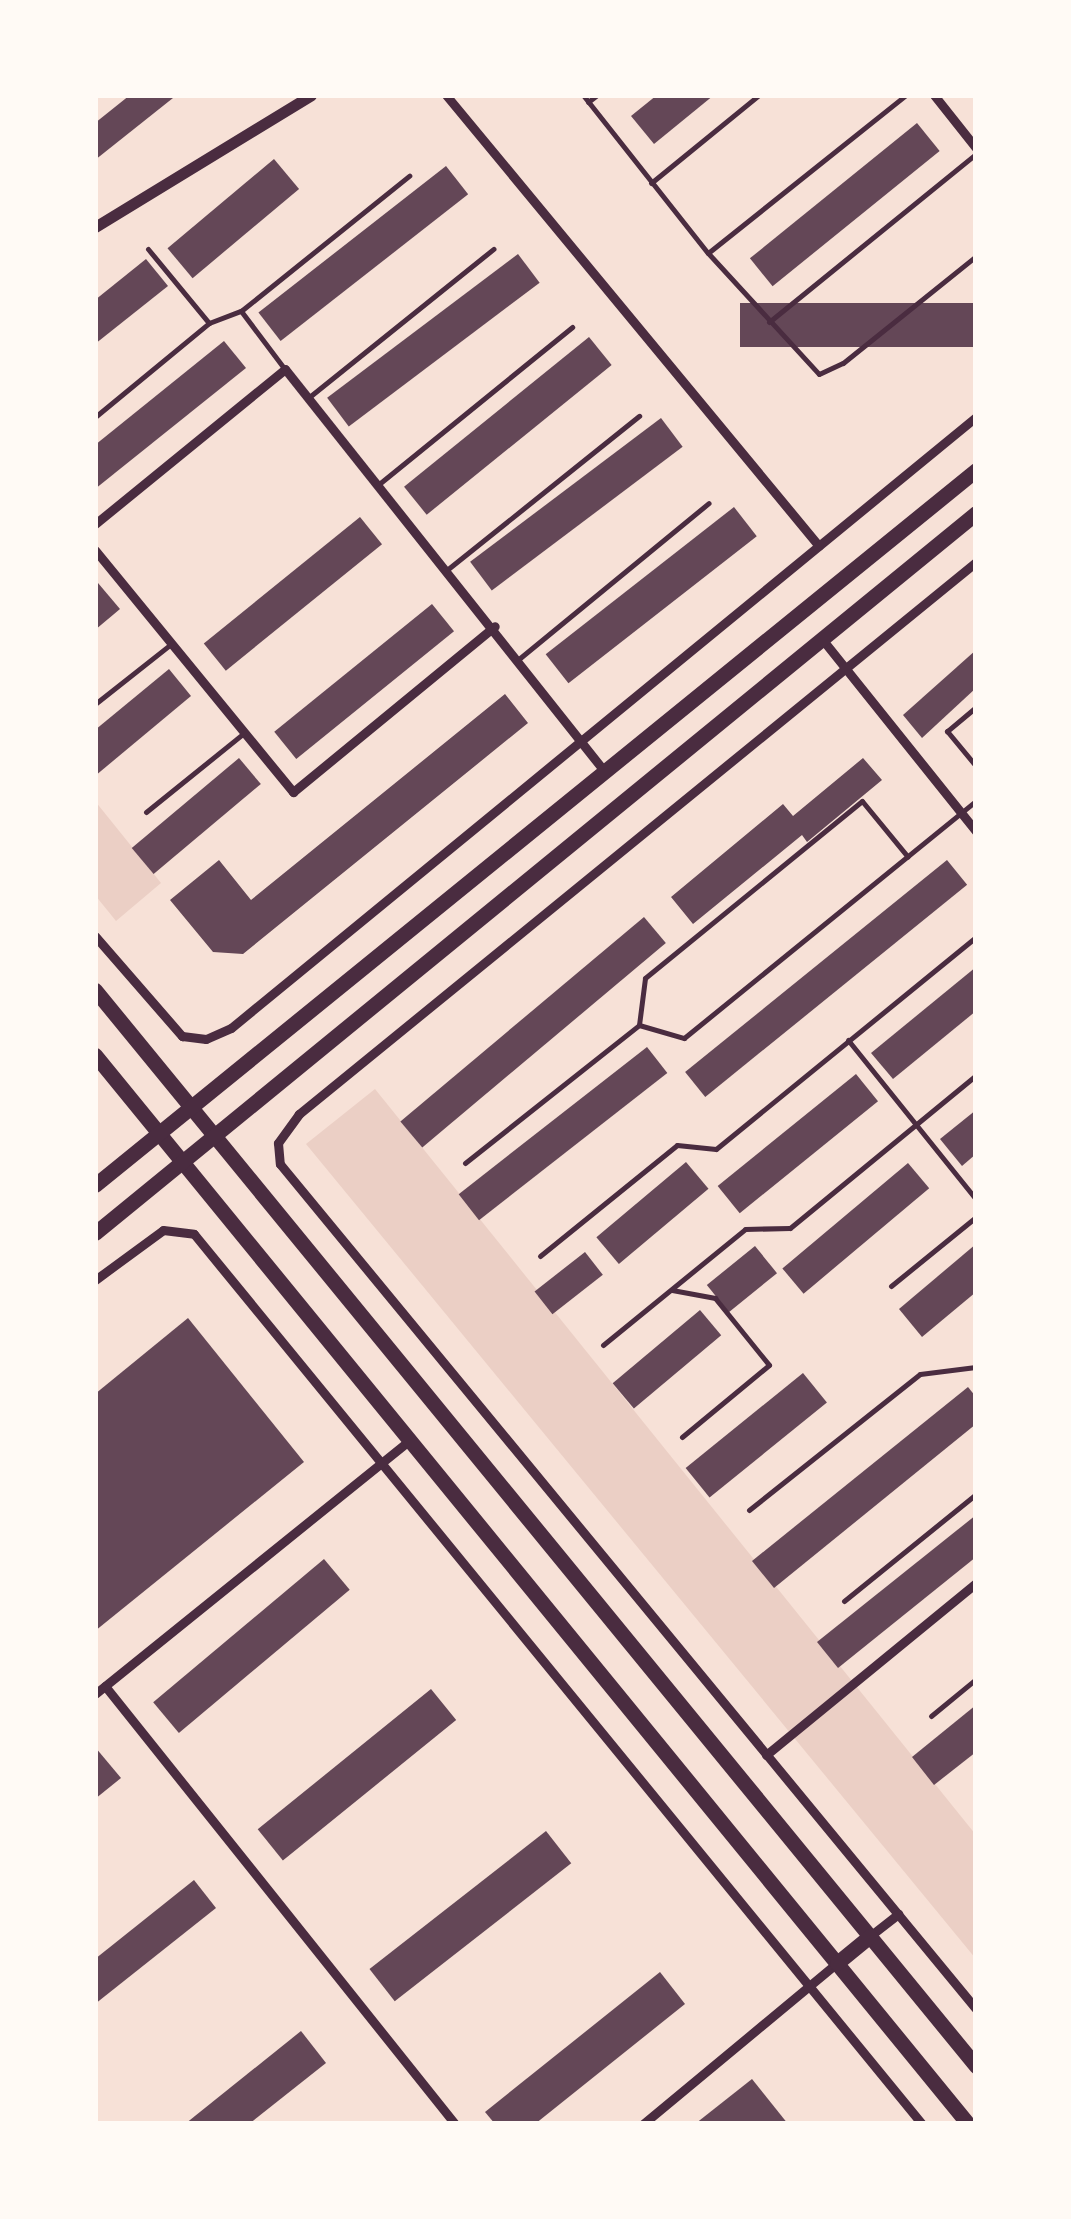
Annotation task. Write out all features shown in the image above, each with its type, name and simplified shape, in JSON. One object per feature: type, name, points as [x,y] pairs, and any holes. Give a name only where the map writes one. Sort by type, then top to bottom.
[{"type":"main road","points":[[95,1184],[976,470]]},
{"type":"main road","points":[[95,1233],[976,514]]},
{"type":"main road","points":[[95,990],[976,2066]]},
{"type":"main road","points":[[95,1055],[968,2124]]},
{"type":"main road","points":[[837,1963],[870,1936]]},
{"type":"street","points":[[95,227],[311,95]]},
{"type":"street","points":[[446,95],[818,546]]},
{"type":"street","points":[[934,95],[976,151]]},
{"type":"street","points":[[95,524],[285,369],[495,626],[605,772]]},
{"type":"street","points":[[95,936],[166,1024],[182,1036],[206,1039],[231,1028],[578,740],[976,418]]},
{"type":"street","points":[[95,550],[293,792],[495,626]]},
{"type":"street","points":[[976,562],[283,1130],[280,1164],[976,2009]]},
{"type":"street","points":[[822,639],[976,831]]},
{"type":"street","points":[[95,1280],[163,1230],[194,1234],[922,2124]]},
{"type":"street","points":[[95,1694],[410,1440]]},
{"type":"street","points":[[766,1754],[976,1584]]},
{"type":"street","points":[[105,1686],[455,2124]]},
{"type":"street","points":[[870,1936],[898,1914]]},
{"type":"street","points":[[643,2124],[837,1963]]},
{"type":"lane","points":[[583,95],[708,253],[819,374],[843,363],[976,256]]},
{"type":"lane","points":[[588,102],[597,95]]},
{"type":"lane","points":[[651,182],[759,95]]},
{"type":"lane","points":[[708,253],[906,95]]},
{"type":"lane","points":[[769,322],[976,151]]},
{"type":"lane","points":[[95,416],[209,323],[241,311],[408,176]]},
{"type":"lane","points":[[148,249],[209,323]]},
{"type":"lane","points":[[308,398],[493,249]]},
{"type":"lane","points":[[241,311],[285,369]]},
{"type":"lane","points":[[379,484],[572,327]]},
{"type":"lane","points":[[448,569],[639,416]]},
{"type":"lane","points":[[520,658],[709,503]]},
{"type":"lane","points":[[95,704],[171,644]]},
{"type":"lane","points":[[976,708],[947,730],[976,766]]},
{"type":"lane","points":[[146,812],[244,732]]},
{"type":"lane","points":[[465,1163],[639,1025],[646,978],[862,801],[908,857]]},
{"type":"lane","points":[[639,1025],[684,1038],[976,801]]},
{"type":"lane","points":[[540,1256],[677,1145],[716,1149],[976,937]]},
{"type":"lane","points":[[848,1040],[976,1199]]},
{"type":"lane","points":[[603,1345],[745,1229],[790,1228],[976,1075]]},
{"type":"lane","points":[[891,1286],[976,1217]]},
{"type":"lane","points":[[672,1290],[714,1298],[769,1365],[682,1437]]},
{"type":"lane","points":[[748,1510],[920,1374],[976,1367]]},
{"type":"lane","points":[[844,1601],[976,1494]]},
{"type":"lane","points":[[931,1716],[976,1680]]},
{"type":"shaded area","points":[[95,801],[161,883],[116,921],[95,895]]},
{"type":"shaded area","points":[[375,1089],[976,1835],[976,1959],[306,1144]]},
{"type":"building","points":[[130,95],[173,98],[95,160],[95,123]]},
{"type":"building","points":[[657,95],[714,95],[654,144],[631,116]]},
{"type":"building","points":[[917,123],[940,151],[773,286],[750,258]]},
{"type":"building","points":[[274,159],[299,189],[193,278],[168,248]]},
{"type":"building","points":[[446,166],[468,194],[281,341],[258,313]]},
{"type":"building","points":[[518,254],[540,283],[349,427],[327,398]]},
{"type":"building","points":[[146,259],[168,286],[95,344],[95,300]]},
{"type":"building","points":[[740,303],[976,303],[976,347],[740,347]]},
{"type":"building","points":[[589,337],[612,365],[427,515],[404,487]]},
{"type":"building","points":[[224,341],[246,368],[95,489],[95,445]]},
{"type":"building","points":[[661,418],[683,447],[492,591],[470,562]]},
{"type":"building","points":[[734,507],[757,536],[568,683],[546,654]]},
{"type":"building","points":[[360,517],[382,544],[226,671],[204,643]]},
{"type":"building","points":[[98,583],[120,609],[95,630],[95,585]]},
{"type":"building","points":[[432,604],[454,631],[296,759],[274,732]]},
{"type":"building","points":[[976,650],[976,688],[922,738],[903,715]]},
{"type":"building","points":[[169,669],[191,696],[95,776],[95,730]]},
{"type":"building","points":[[505,694],[528,723],[243,954],[213,952],[170,900],[219,860],[251,900]]},
{"type":"building","points":[[239,758],[261,784],[154,874],[132,848]]},
{"type":"building","points":[[863,758],[882,780],[807,842],[802,835],[693,924],[671,897],[783,804],[793,816]]},
{"type":"building","points":[[947,860],[967,885],[705,1097],[685,1072]]},
{"type":"building","points":[[644,917],[666,943],[422,1147],[400,1121]]},
{"type":"building","points":[[976,967],[976,1011],[893,1079],[871,1053]]},
{"type":"building","points":[[647,1047],[667,1073],[479,1220],[459,1194]]},
{"type":"building","points":[[856,1074],[878,1101],[740,1213],[718,1186]]},
{"type":"building","points":[[976,1110],[976,1154],[962,1166],[940,1139]]},
{"type":"building","points":[[686,1162],[708,1189],[619,1264],[596,1237]]},
{"type":"building","points":[[908,1163],[929,1188],[804,1294],[782,1268]]},
{"type":"building","points":[[976,1244],[976,1292],[922,1337],[899,1309]]},
{"type":"building","points":[[755,1246],[777,1273],[729,1312],[707,1285]]},
{"type":"building","points":[[585,1252],[603,1275],[552,1314],[535,1291]]},
{"type":"building","points":[[700,1310],[721,1335],[634,1409],[613,1383]]},
{"type":"building","points":[[188,1318],[304,1462],[95,1631],[95,1394]]},
{"type":"building","points":[[803,1373],[827,1403],[710,1498],[686,1468]]},
{"type":"building","points":[[968,1387],[976,1397],[976,1424],[774,1588],[752,1561]]},
{"type":"building","points":[[976,1515],[976,1557],[838,1668],[817,1642]]},
{"type":"building","points":[[324,1559],[350,1590],[179,1733],[153,1702]]},
{"type":"building","points":[[431,1689],[456,1720],[283,1860],[258,1829]]},
{"type":"building","points":[[976,1705],[976,1752],[934,1785],[912,1757]]},
{"type":"building","points":[[95,1747],[121,1778],[95,1799]]},
{"type":"building","points":[[546,1831],[571,1863],[395,2001],[369,1969]]},
{"type":"building","points":[[194,1880],[216,1908],[95,2004],[95,1959]]},
{"type":"building","points":[[660,1972],[685,2004],[535,2124],[495,2124],[485,2112]]},
{"type":"building","points":[[301,2031],[326,2063],[249,2124],[185,2124]]},
{"type":"building","points":[[752,2079],[788,2124],[695,2124]]}]
